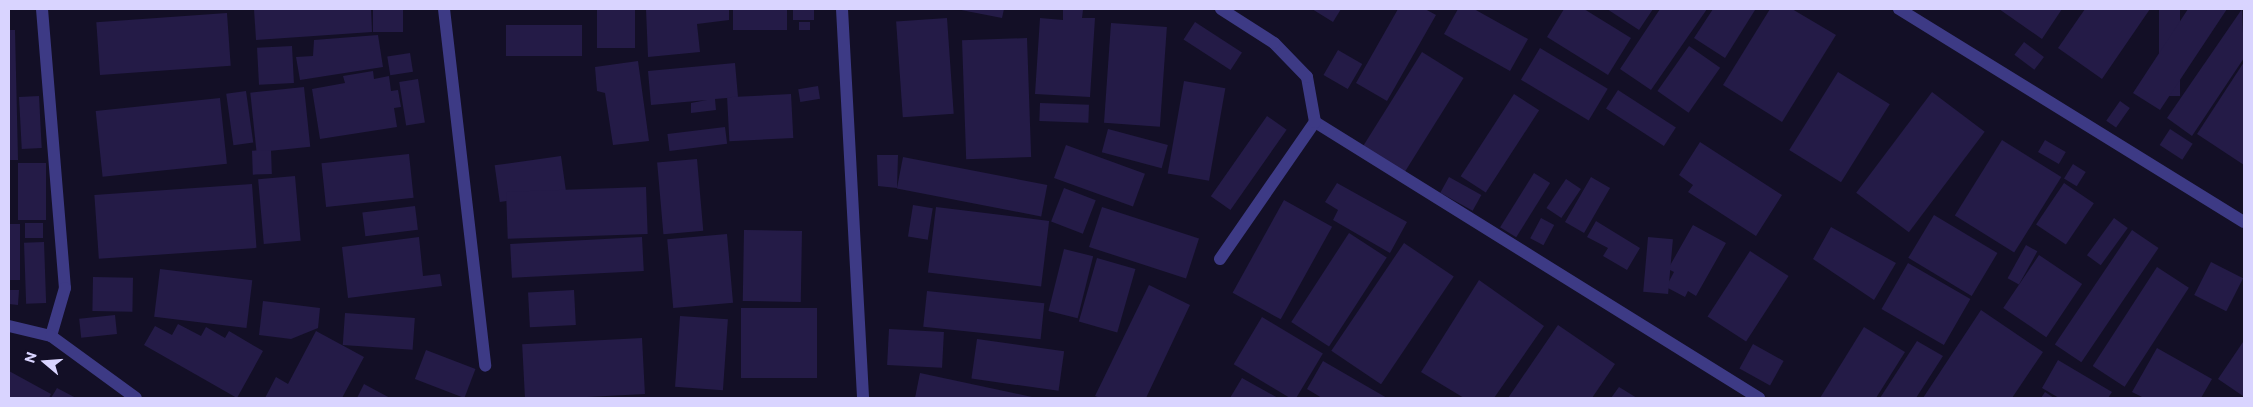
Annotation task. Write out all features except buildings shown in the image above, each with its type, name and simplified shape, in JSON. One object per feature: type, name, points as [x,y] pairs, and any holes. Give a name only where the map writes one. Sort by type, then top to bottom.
[{"type":"street","points":[[42,9],[65,288],[51,336]]},
{"type":"street","points":[[444,9],[485,366]]},
{"type":"street","points":[[842,9],[862,398]]},
{"type":"street","points":[[1220,259],[1315,122],[1307,78],[1274,43],[1221,9]]},
{"type":"street","points":[[1899,9],[2244,222]]},
{"type":"street","points":[[1315,122],[1760,398]]},
{"type":"street","points":[[9,326],[51,336],[136,398]]}]
